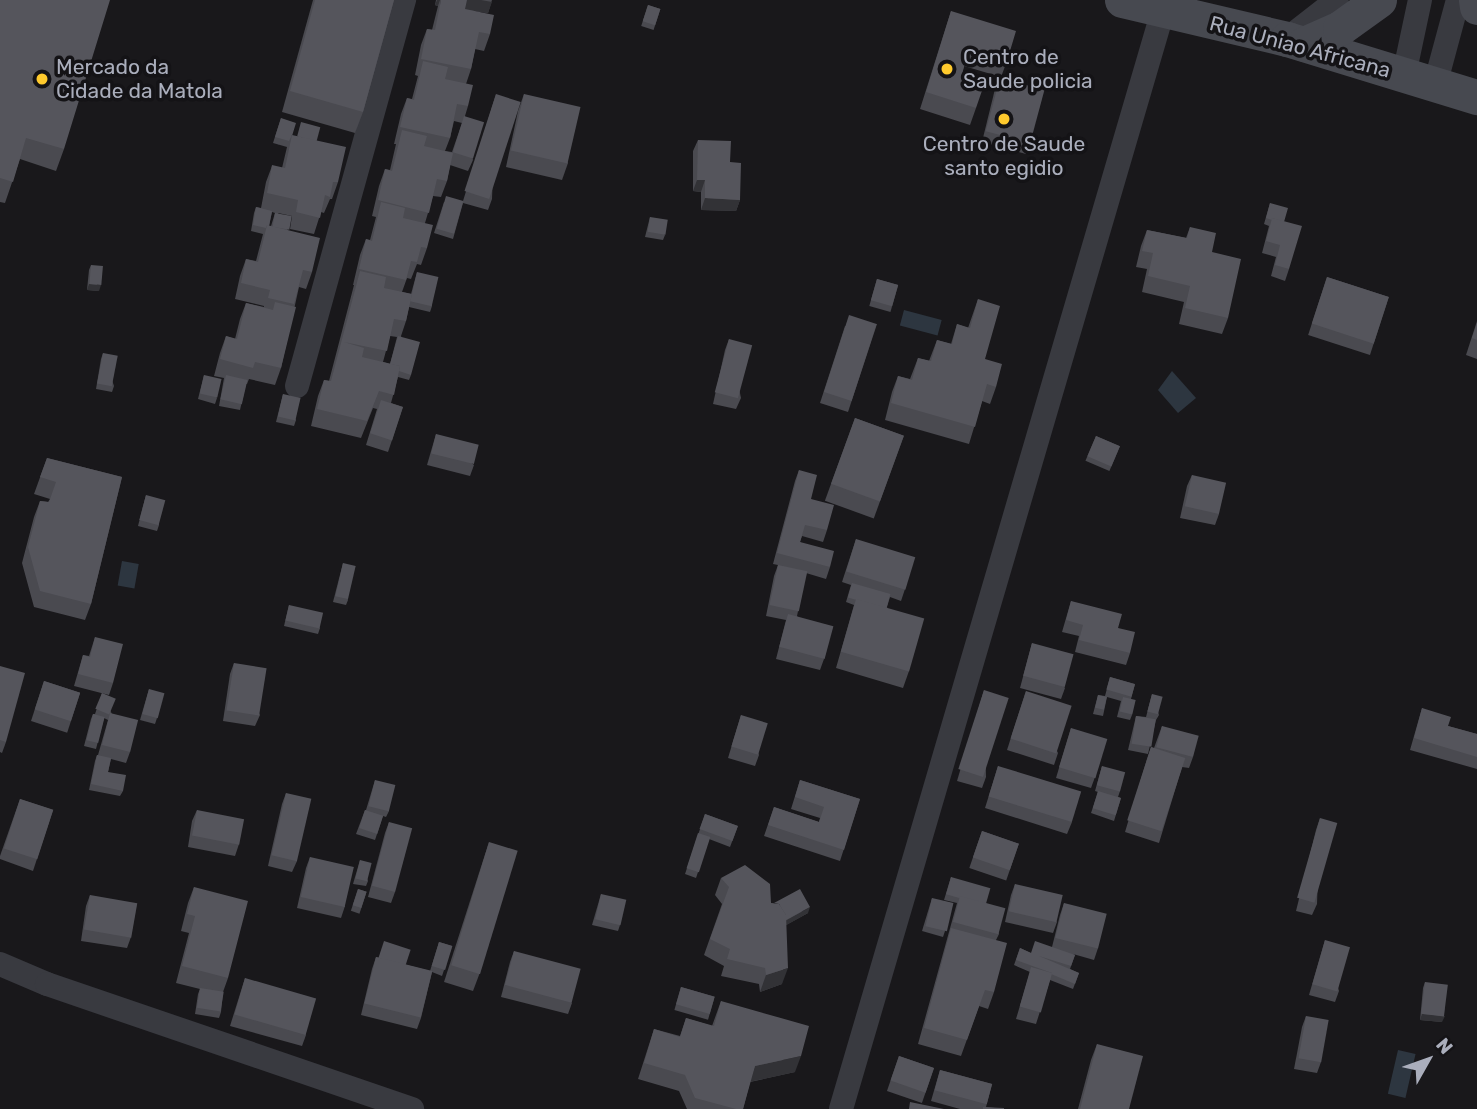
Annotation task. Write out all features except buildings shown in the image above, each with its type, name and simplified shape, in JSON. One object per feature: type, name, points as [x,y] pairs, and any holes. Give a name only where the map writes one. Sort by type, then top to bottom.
[{"type":"main road","name":"Rua Uniao Africana","points":[[1122,0],[1295,41],[1477,97]]},
{"type":"main road","points":[[1295,41],[1340,28],[1379,0]]},
{"type":"main road","points":[[1476,0],[1477,7]]},
{"type":"street","points":[[297,386],[404,0]]},
{"type":"street","points":[[1295,41],[1337,0]]},
{"type":"street","points":[[1419,80],[1420,0]]},
{"type":"street","points":[[1419,80],[1458,0]]},
{"type":"street","points":[[841,1109],[1163,11]]},
{"type":"street","points":[[0,964],[149,1020],[412,1109]]},
{"type":"shaded area","points":[[904,310],[942,320],[938,336],[900,325]]},
{"type":"shaded area","points":[[1172,371],[1196,398],[1178,413],[1158,390]]},
{"type":"shaded area","points":[[122,561],[139,564],[134,589],[118,586]]},
{"type":"shaded area","points":[[1398,1050],[1416,1054],[1405,1098],[1388,1094]]},
{"type":"place","name":"Centro de Saude policia","points":[[947,69]]},
{"type":"place","name":"Mercado da Cidade da Matola","points":[[42,79]]},
{"type":"place","name":"Centro de Saude santo egidio","points":[[1004,119]]}]
